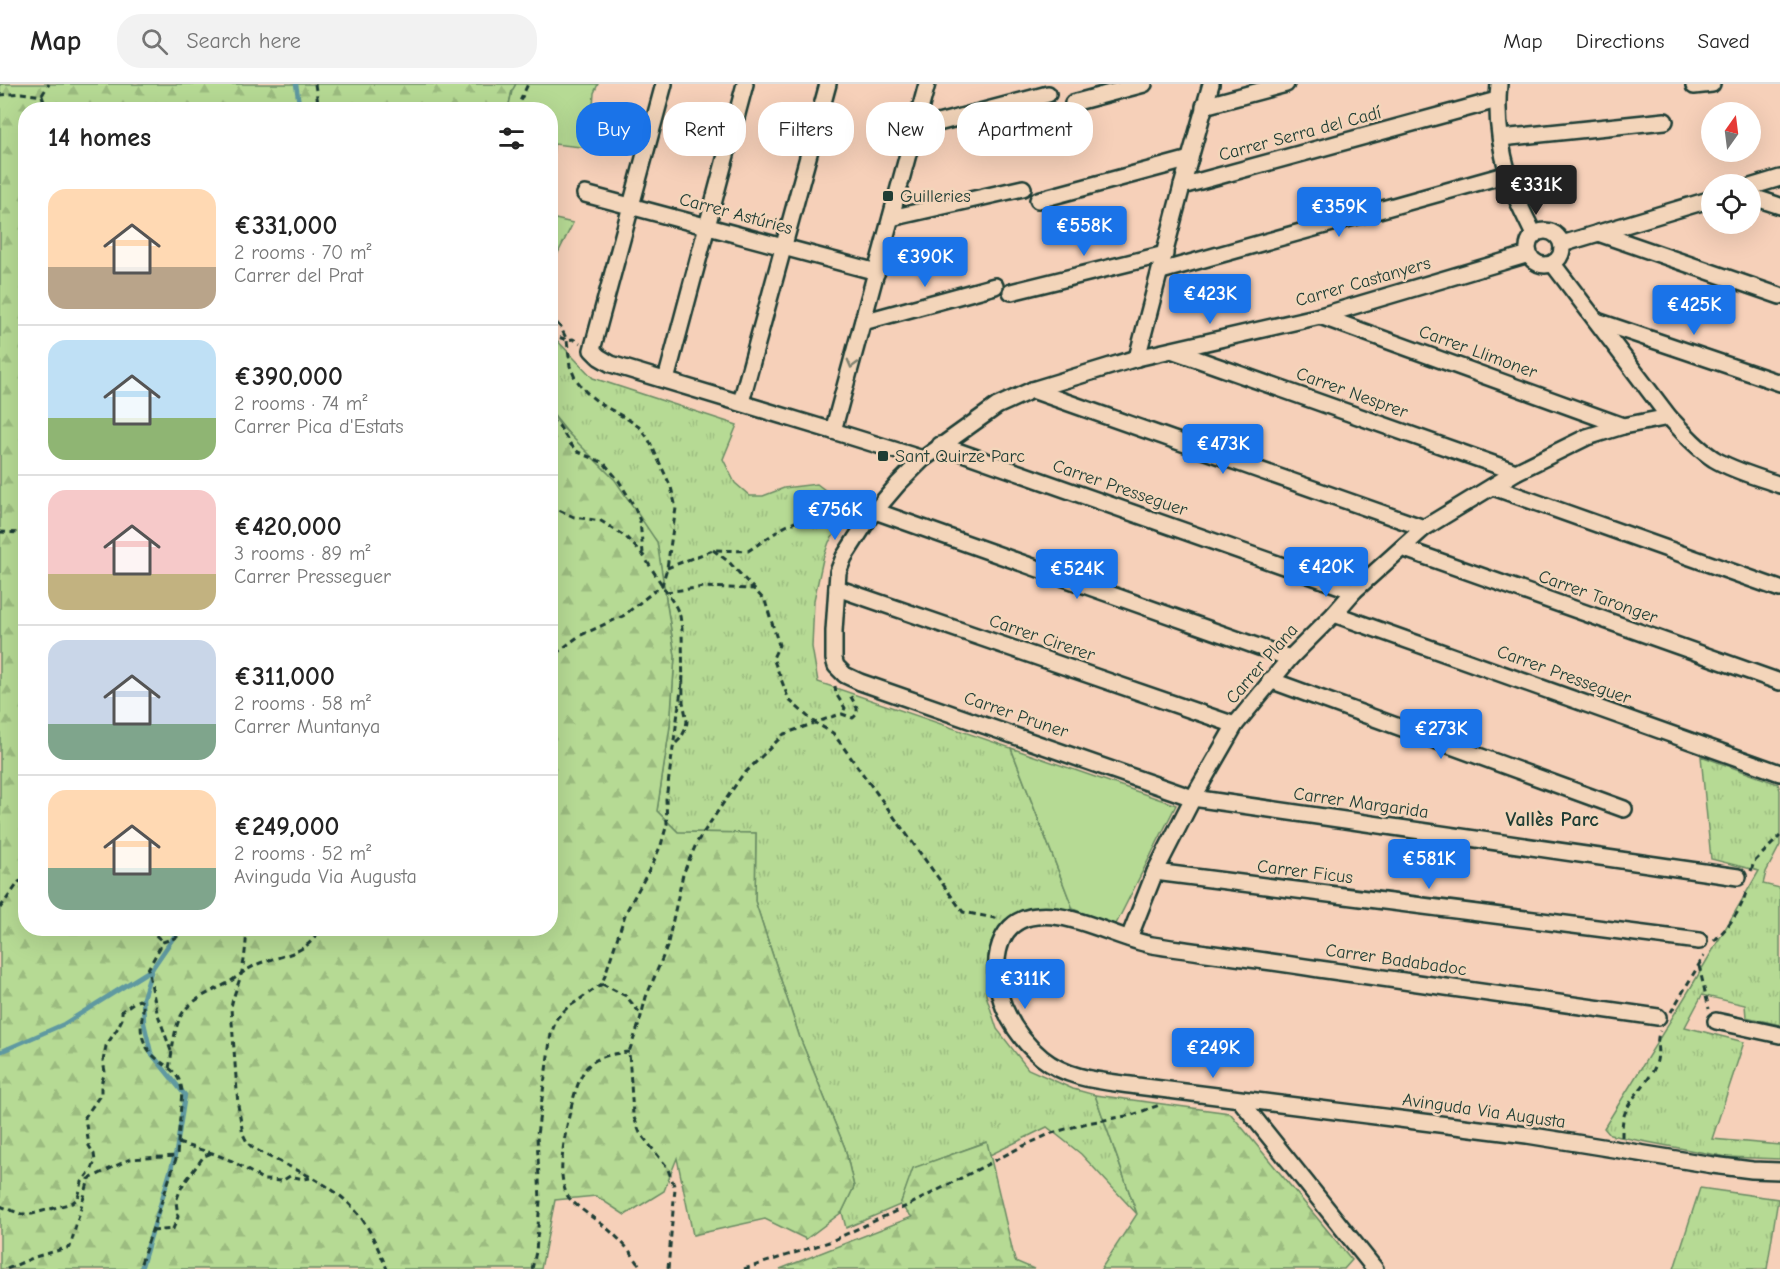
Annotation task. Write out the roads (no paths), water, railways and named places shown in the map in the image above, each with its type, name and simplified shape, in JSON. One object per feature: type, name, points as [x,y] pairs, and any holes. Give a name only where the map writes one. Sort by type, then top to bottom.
[{"type":"street","points":[[664,84],[592,350],[611,364],[923,459]]},
{"type":"street","points":[[666,380],[745,84]]},
{"type":"street","points":[[741,402],[828,84]]},
{"type":"street","points":[[922,102],[927,84]]},
{"type":"street","points":[[1077,102],[1144,84]]},
{"type":"street","points":[[1137,358],[1211,84]]},
{"type":"street","points":[[1204,106],[1286,84]]},
{"type":"street","points":[[1694,86],[1712,84]]},
{"type":"street","points":[[1498,92],[1501,138],[1508,174],[1534,235]]},
{"type":"street","name":"Carrer Serra del Cadí","points":[[1182,186],[1498,92]]},
{"type":"street","points":[[945,121],[1048,94]]},
{"type":"street","points":[[1501,138],[1665,121]]},
{"type":"street","points":[[833,431],[908,156]]},
{"type":"street","points":[[1038,200],[1190,159]]},
{"type":"street","points":[[1161,271],[1508,174]]},
{"type":"street","points":[[1761,184],[1780,178]]},
{"type":"street","points":[[891,218],[1023,188]]},
{"type":"street","name":"Carrer Astúries","points":[[585,194],[877,272]]},
{"type":"street","points":[[1761,199],[1780,206]]},
{"type":"street","points":[[1562,244],[1701,202]]},
{"type":"street","points":[[1544,231],[1556,234],[1562,244],[1561,255],[1553,264],[1541,265],[1529,254],[1528,243],[1534,235],[1544,231]]},
{"type":"street","points":[[1598,233],[1780,296]]},
{"type":"street","points":[[1011,292],[1165,254]]},
{"type":"street","name":"Carrer Castanyers","points":[[835,663],[834,631],[838,572],[844,557],[872,514],[923,459],[997,406],[1032,390],[1137,358],[1320,316],[1529,254]]},
{"type":"street","points":[[1553,264],[1669,417],[1688,438],[1715,460],[1780,485]]},
{"type":"street","points":[[863,322],[995,286]]},
{"type":"street","name":"Carrer Llimoner","points":[[1320,316],[1623,426]]},
{"type":"street","points":[[1597,321],[1780,383]]},
{"type":"street","name":"Carrer Nesprer","points":[[1174,351],[1516,472]]},
{"type":"street","points":[[1032,390],[1424,528]]},
{"type":"street","name":"Carrer Plana","points":[[1129,938],[1155,872],[1193,798],[1235,725],[1270,680],[1354,591],[1424,528],[1516,472],[1587,437],[1623,426],[1669,417]]},
{"type":"street","name":"Carrer Presseguer","points":[[940,445],[1354,591]]},
{"type":"street","points":[[1493,487],[1780,589]]},
{"type":"street","points":[[872,514],[1290,658]]},
{"type":"street","name":"Carrer Taronger","points":[[1402,548],[1780,682]]},
{"type":"street","name":"Carrer Cirerer","points":[[837,588],[1235,725]]},
{"type":"street","name":"Carrer Presseguer","points":[[1334,614],[1780,773]]},
{"type":"street","name":"Carrer Pruner","points":[[835,663],[845,675],[860,682],[1193,798]]},
{"type":"street","points":[[1270,680],[1624,808]]},
{"type":"street","name":"Carrer Margarida","points":[[1193,798],[1738,877]]},
{"type":"street","name":"Carrer Ficus","points":[[1155,872],[1705,947]]},
{"type":"street","name":"Carrer Badabadoc","points":[[1017,922],[1036,915],[1057,916],[1151,945],[1662,1022]]},
{"type":"street","name":"Avinguda Via Augusta","points":[[1017,922],[1006,932],[998,946],[996,966],[998,987],[1004,1008],[1029,1047],[1043,1059],[1073,1075],[1240,1100],[1527,1135],[1713,1166],[1780,1171]]},
{"type":"street","points":[[1716,1021],[1780,1035]]},
{"type":"street","points":[[1240,1100],[1375,1269]]},
{"type":"waterway","points":[[296,84],[299,102]]},
{"type":"waterway","points":[[141,1269],[176,1152],[185,1095],[151,1053],[144,1023],[143,998],[152,969],[175,936]]},
{"type":"waterway","points":[[0,1052],[64,1024],[152,969]]},
{"type":"place","name":"Guilleries","points":[[888,196]]},
{"type":"place","name":"Sant Quirze Parc","points":[[883,456]]},
{"type":"district","name":"Vallès Parc","points":[[1552,819]]}]
